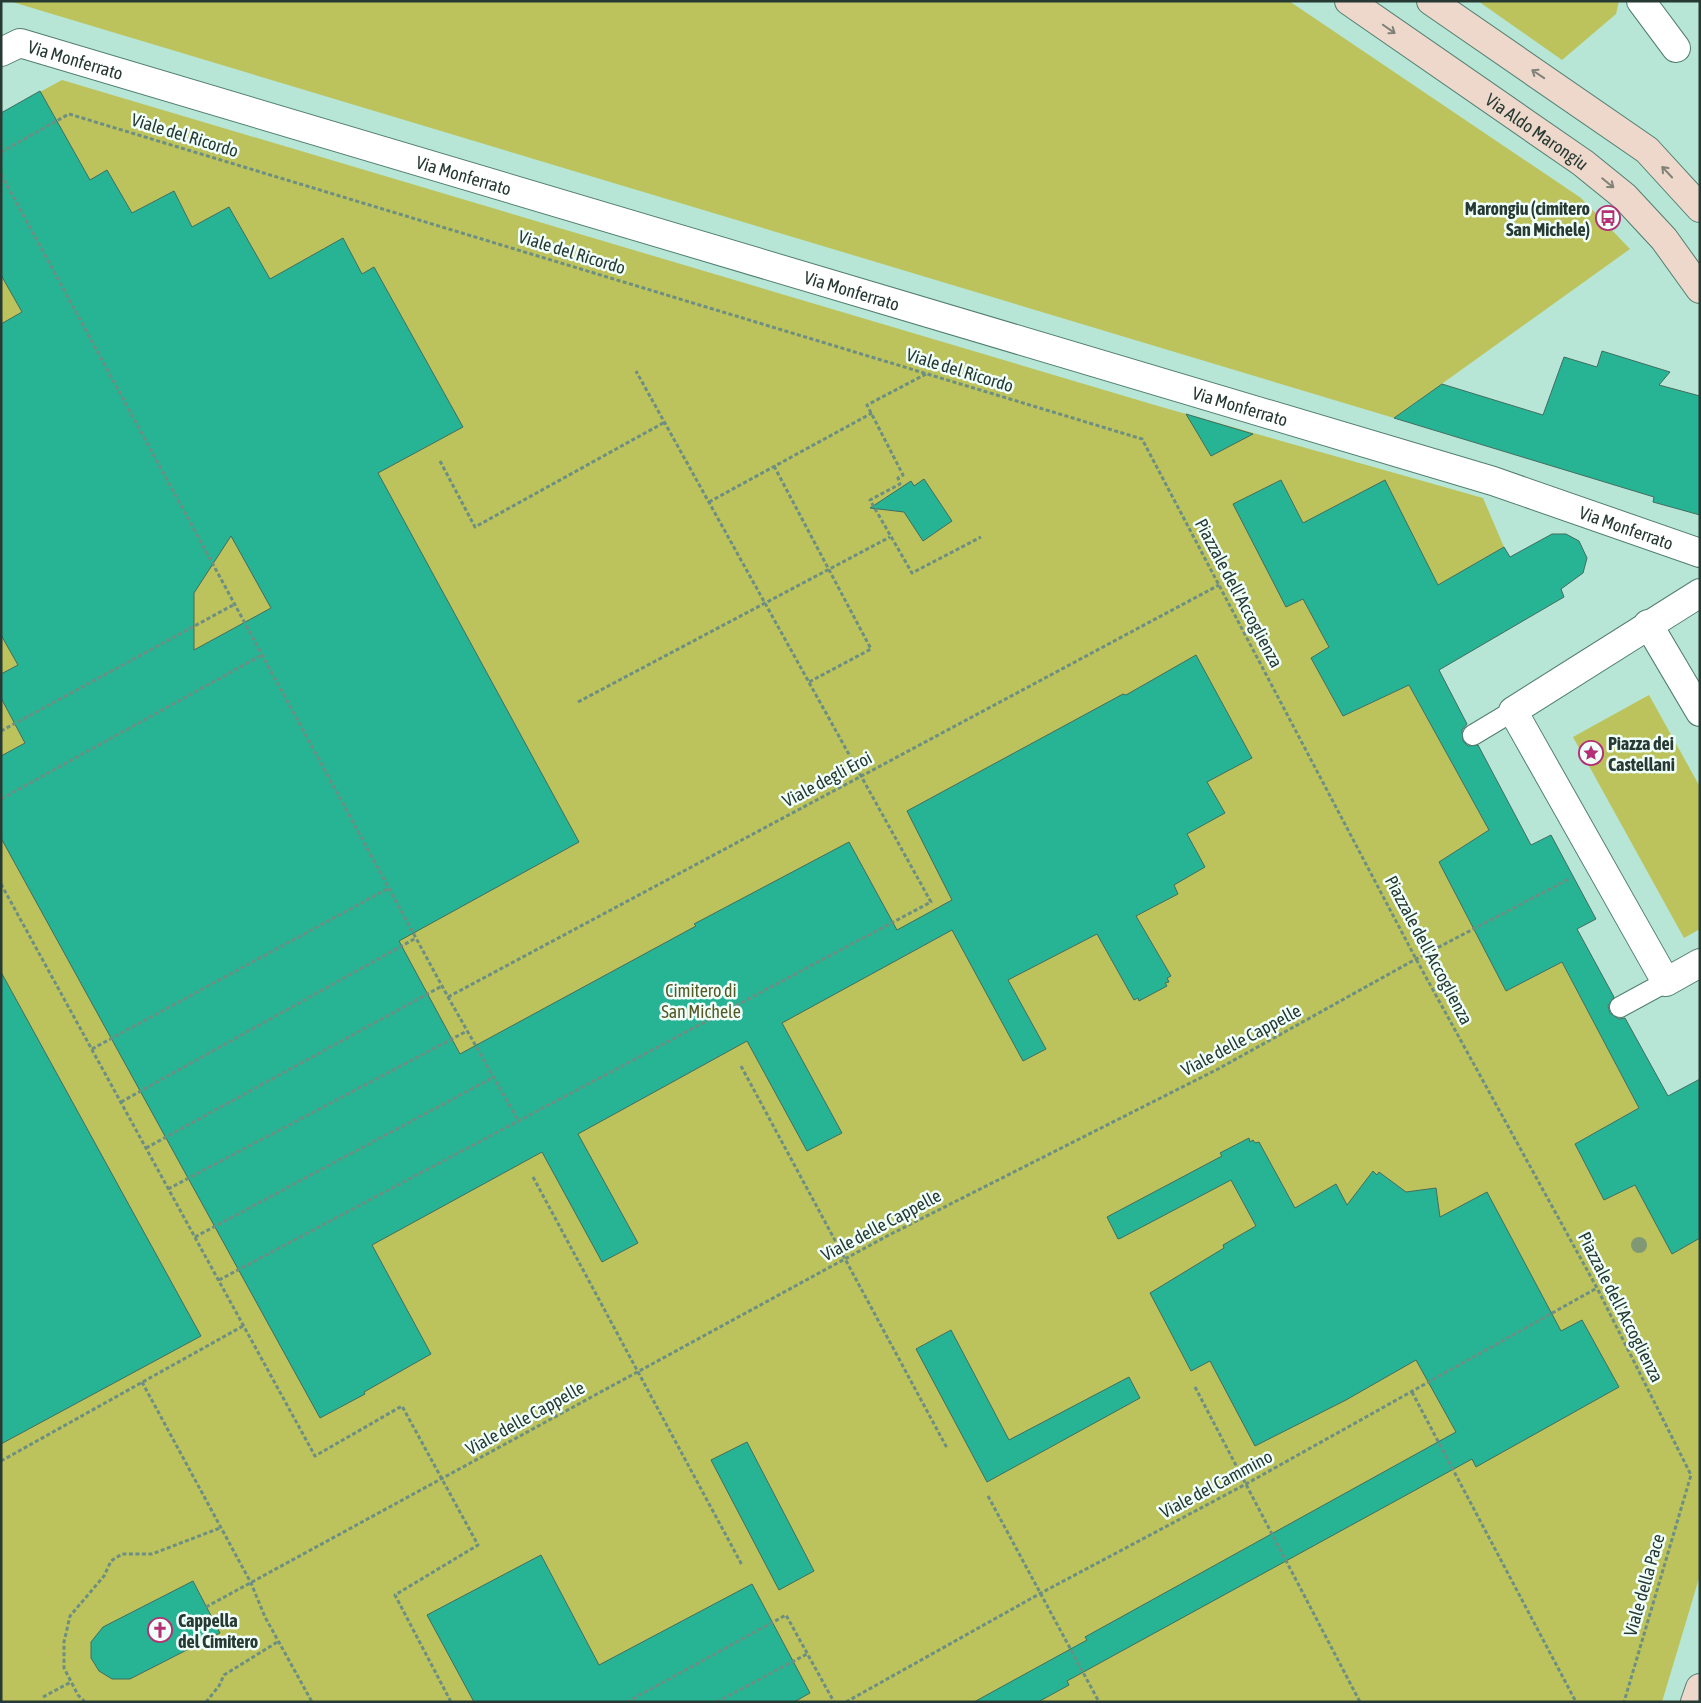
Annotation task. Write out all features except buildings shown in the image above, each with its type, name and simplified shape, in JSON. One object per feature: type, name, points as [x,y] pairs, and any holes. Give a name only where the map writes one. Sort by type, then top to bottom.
[{"type":"street","name":"Via Aldo Marongiu","points":[[1349,1],[1583,163],[1625,197],[1664,239],[1700,290]]},
{"type":"street","points":[[1431,1],[1647,150],[1700,208]]},
{"type":"street","points":[[1641,1],[1676,48]]},
{"type":"street","name":"Via Monferrato","points":[[1,52],[20,43],[1493,481],[1700,553]]},
{"type":"street","points":[[1700,593],[1648,624],[1513,711],[1666,982],[1700,963]]},
{"type":"street","points":[[1648,624],[1700,712]]},
{"type":"street","points":[[1695,1702],[1700,1688]]},
{"type":"lane","points":[[1473,735],[1513,711]]},
{"type":"lane","points":[[1620,1007],[1666,982]]},
{"type":"path","name":"Viale del Ricordo","points":[[1,152],[70,114],[1142,439]]},
{"type":"path","points":[[1,174],[448,997],[518,1120]]},
{"type":"path","points":[[219,1280],[930,902],[862,776],[636,371]]},
{"type":"path","points":[[927,374],[867,405],[903,475],[898,478],[900,484],[870,500],[912,573],[981,537]]},
{"type":"path","points":[[709,502],[872,413]]},
{"type":"path","points":[[440,461],[475,527],[665,422]]},
{"type":"path","name":"Piazzale dell'Accoglienza","points":[[1142,439],[1416,959],[1597,1288],[1691,1475]]},
{"type":"path","points":[[774,466],[871,649],[809,682]]},
{"type":"path","points":[[578,702],[890,537]]},
{"type":"path","name":"Viale degli Eroi","points":[[448,997],[1218,585]]},
{"type":"path","points":[[1,731],[235,604]]},
{"type":"path","points":[[1,799],[262,655]]},
{"type":"path","name":"Viale delle Cappelle","points":[[206,1607],[845,1259],[1218,1069],[1416,959],[1573,877]]},
{"type":"path","points":[[1,884],[315,1456],[402,1406],[443,1479],[478,1545],[395,1595],[451,1702]]},
{"type":"path","points":[[92,1050],[389,888]]},
{"type":"path","points":[[121,1102],[416,938]]},
{"type":"path","points":[[146,1148],[442,986]]},
{"type":"path","points":[[168,1189],[467,1031]]},
{"type":"path","points":[[741,1066],[947,1448]]},
{"type":"path","points":[[195,1237],[494,1077]]},
{"type":"path","points":[[533,1177],[742,1565]]},
{"type":"path","name":"Viale del Cammino","points":[[846,1702],[1042,1593],[1246,1484],[1597,1288]]},
{"type":"path","points":[[1,1461],[243,1326]]},
{"type":"path","points":[[142,1382],[251,1584],[265,1617],[312,1702]]},
{"type":"path","points":[[1195,1387],[1360,1702]]},
{"type":"path","points":[[1412,1392],[1576,1702]]},
{"type":"path","name":"Viale della Pace","points":[[1624,1702],[1691,1475]]},
{"type":"path","points":[[988,1496],[1042,1593],[1099,1702]]},
{"type":"path","points":[[85,1702],[78,1694],[64,1668],[64,1642],[70,1616],[104,1576],[111,1561],[122,1554],[152,1554],[220,1528]]},
{"type":"path","points":[[626,1702],[786,1615],[832,1701]]},
{"type":"path","points":[[206,1702],[219,1686],[224,1675],[279,1642]]},
{"type":"path","points":[[717,1702],[807,1654]]},
{"type":"path","points":[[43,1697],[71,1682]]},
{"type":"green space","points":[[9,1],[1289,1],[1581,198],[1630,249],[1394,418]]},
{"type":"green space","points":[[1478,1],[1619,1],[1616,14],[1562,60]]},
{"type":"green space","name":"Cimitero di San Michele","points":[[62,80],[1158,406],[1483,498],[1504,547],[1312,658],[1343,716],[1409,685],[1489,830],[1439,862],[1506,991],[1562,962],[1639,1108],[1575,1144],[1604,1200],[1700,1152],[1700,1575],[1662,1702],[1,1702],[1,113]]},
{"type":"green space","points":[[1649,695],[1700,787],[1700,929],[1684,938],[1573,737]]},
{"type":"place","name":"Marongiu (cimitero San Michele)","points":[[1608,218]]},
{"type":"place","name":"Piazza dei Castellani","points":[[1591,753]]},
{"type":"place","name":"Cappella del Cimitero","points":[[160,1630]]}]
